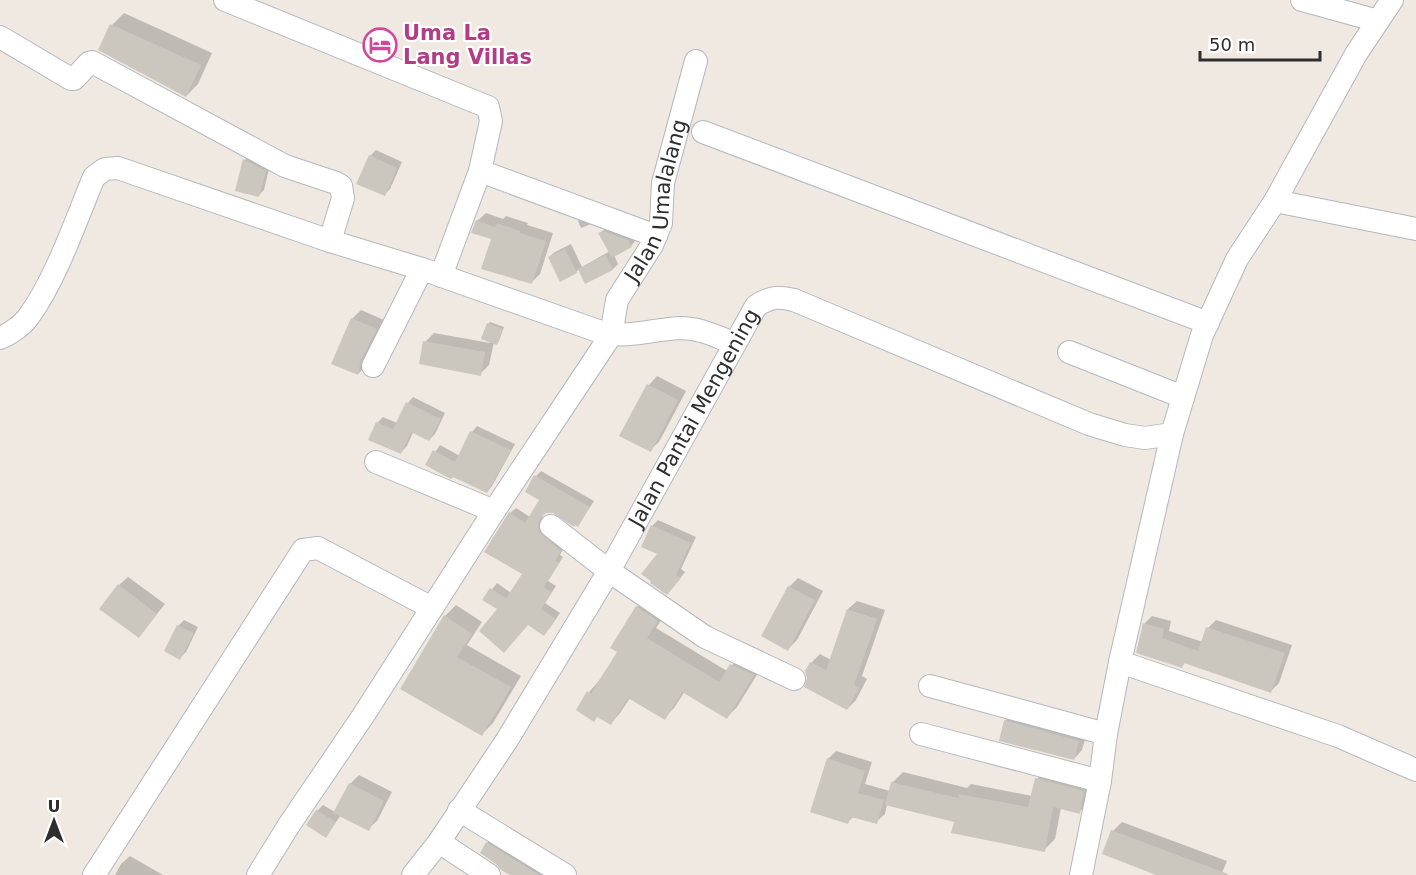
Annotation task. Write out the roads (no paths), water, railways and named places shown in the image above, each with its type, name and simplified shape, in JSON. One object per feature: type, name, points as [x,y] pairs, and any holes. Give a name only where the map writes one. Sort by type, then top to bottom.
[{"type":"street","points":[[225,0],[488,107],[492,120],[480,171],[431,273],[373,366]]},
{"type":"street","points":[[1081,875],[1100,782],[1106,734],[1120,662],[1172,434],[1208,323],[1237,259],[1275,201],[1356,54],[1387,6],[1302,0]]},
{"type":"street","points":[[0,37],[71,79],[74,79],[92,62],[285,166],[341,186],[343,198],[330,241]]},
{"type":"street","name":"Jalan Umalalang","points":[[597,331],[652,245],[661,223],[663,183],[696,61]]},
{"type":"street","points":[[703,132],[1208,323]]},
{"type":"street","points":[[0,338],[8,335],[28,318],[45,290],[94,177],[105,169],[118,168],[597,331],[683,328],[704,331],[735,343]]},
{"type":"street","points":[[480,171],[656,236]]},
{"type":"street","points":[[1275,201],[1416,229]]},
{"type":"street","name":"Jalan Pantai Mengening","points":[[413,875],[439,842],[507,740],[609,571],[756,306],[773,297],[794,300],[1089,424],[1125,435],[1145,438],[1172,434]]},
{"type":"street","points":[[258,875],[494,511],[597,331]]},
{"type":"street","points":[[1069,352],[1183,397]]},
{"type":"street","points":[[376,462],[494,511]]},
{"type":"street","points":[[551,526],[609,571],[705,637],[794,680]]},
{"type":"street","points":[[94,875],[303,550],[318,548],[432,608]]},
{"type":"street","points":[[1120,662],[1338,736],[1416,770]]},
{"type":"street","points":[[930,686],[1106,734]]},
{"type":"street","points":[[921,734],[1100,782]]},
{"type":"street","points":[[459,810],[565,875]]},
{"type":"street","points":[[439,842],[489,875]]},
{"type":"place","name":"Uma La Lang Villas","points":[[380,45]]}]
